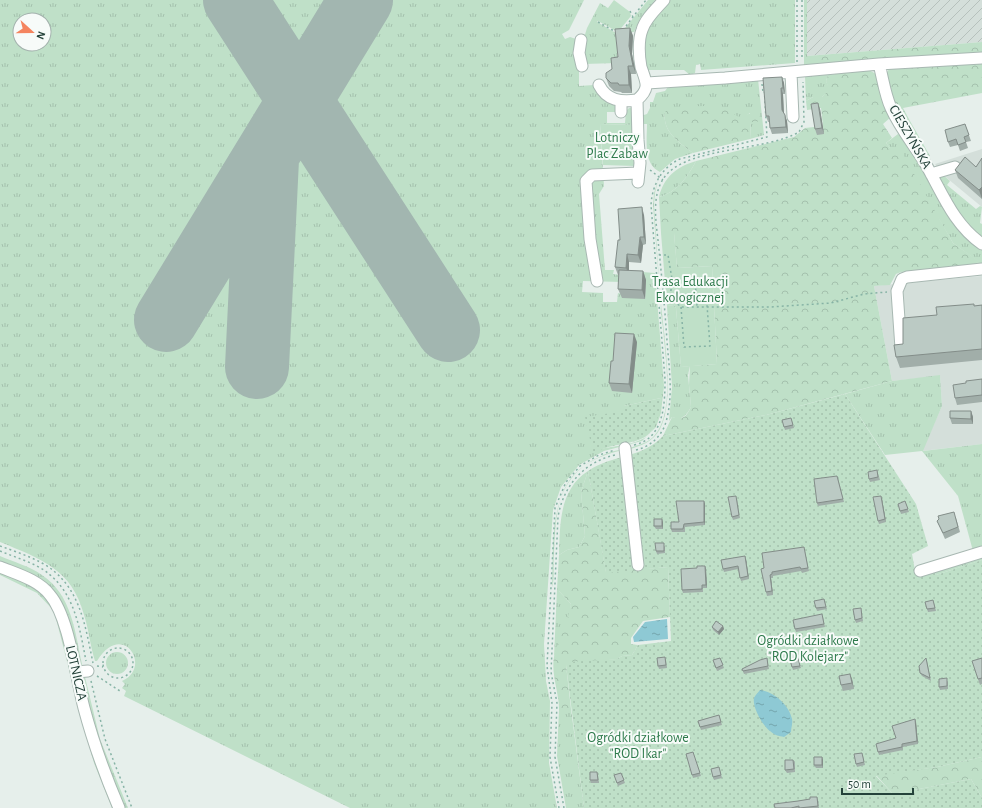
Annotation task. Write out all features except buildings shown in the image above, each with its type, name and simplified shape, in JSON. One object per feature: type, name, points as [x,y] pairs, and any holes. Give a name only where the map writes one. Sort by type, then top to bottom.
[{"type":"street","points":[[599,85],[602,91],[621,106],[637,100],[645,91],[647,83],[641,66],[640,36],[644,24],[664,0]]},
{"type":"street","points":[[581,40],[580,52],[582,66]]},
{"type":"street","points":[[647,83],[761,79],[797,72],[879,64],[982,58]]},
{"type":"street","name":"CIESZYŃSKA","points":[[879,64],[891,107],[960,225],[982,244]]},
{"type":"street","points":[[793,117],[797,72]]},
{"type":"street","points":[[597,281],[590,238],[586,182],[592,174],[639,173],[637,100]]},
{"type":"street","points":[[928,169],[955,167]]},
{"type":"street","points":[[901,348],[897,291],[902,279],[907,277],[982,269]]},
{"type":"street","points":[[625,450],[638,565]]},
{"type":"street","points":[[920,571],[982,552]]},
{"type":"street","name":"LOTNICZA","points":[[0,568],[38,585],[49,593],[57,603],[66,629],[93,741],[119,808]]},
{"type":"street","points":[[76,672],[88,671]]},
{"type":"path","points":[[559,808],[550,757],[552,702],[547,666],[555,508],[566,482],[580,466],[599,455],[644,447],[654,440],[662,430],[666,420],[670,387],[655,203],[657,192],[662,180],[672,169],[684,162],[766,142],[799,132],[804,122],[797,72],[797,0]]},
{"type":"path","points":[[797,72],[802,0]]},
{"type":"path","points":[[630,11],[632,17]]},
{"type":"path","points":[[598,22],[618,35]]},
{"type":"path","points":[[564,808],[555,756],[557,703],[551,672],[560,508],[569,486],[586,467],[638,445],[650,438],[659,427],[662,416],[665,379],[652,205],[653,193],[659,177],[672,163],[680,159],[767,137],[764,94],[761,79]]},
{"type":"path","points":[[639,173],[659,177],[662,180]]},
{"type":"path","points":[[659,255],[668,255],[672,279],[670,301]]},
{"type":"path","points":[[672,279],[695,279],[697,306]]},
{"type":"path","points":[[681,307],[707,305],[770,307],[823,303],[864,294],[897,291]]},
{"type":"path","points":[[659,302],[676,302],[681,307],[684,347],[710,346],[707,305]]},
{"type":"path","points":[[120,648],[129,653],[132,657],[132,667],[127,675],[122,678],[113,678],[108,675],[103,667],[104,657],[110,650],[120,648]]},
{"type":"path","points":[[88,671],[120,691]]},
{"type":"shaded area","points":[[807,0],[982,0],[982,42],[807,56]]},
{"type":"shaded area","points":[[982,149],[982,207],[942,174],[935,164]]},
{"type":"shaded area","points":[[982,276],[982,444],[922,451],[942,406],[940,376],[892,381],[874,286]]},
{"type":"green space","points":[[0,0],[584,0],[569,30],[562,34],[565,39],[570,37],[579,40],[579,86],[594,85],[616,103],[619,112],[607,112],[607,123],[625,123],[626,111],[629,108],[633,108],[633,125],[600,124],[604,186],[599,194],[605,270],[614,270],[613,274],[620,275],[629,271],[655,273],[664,386],[661,413],[656,427],[650,433],[656,421],[661,398],[624,406],[624,411],[601,449],[638,441],[648,435],[642,441],[604,451],[579,465],[561,487],[553,510],[544,644],[546,681],[550,701],[549,763],[557,808],[350,808],[124,696],[126,691],[122,688],[125,684],[122,681],[131,675],[135,666],[135,658],[131,650],[125,645],[116,645],[107,649],[97,661],[95,661],[84,615],[79,599],[72,587],[63,576],[53,568],[29,554],[0,542]],"holes":[[[646,280],[645,299],[618,293],[617,302],[603,302],[603,293],[582,292],[583,281],[622,282]]]},
{"type":"green space","points":[[614,0],[630,12],[631,16],[618,32],[598,21],[597,22],[616,33],[618,63],[584,64],[583,41],[587,28],[600,3],[608,8]]},
{"type":"green space","points":[[648,0],[655,0],[640,19],[634,32],[621,33]]},
{"type":"green space","points":[[670,0],[795,0],[795,63],[701,70],[700,64],[696,65],[695,73],[690,75],[684,70],[648,70],[644,56],[646,30],[657,14]]},
{"type":"green space","points":[[804,0],[807,0],[807,56],[835,64],[804,65]]},
{"type":"green space","points":[[982,42],[982,54],[835,64],[814,62],[807,56]]},
{"type":"green space","points":[[982,62],[982,93],[903,108],[910,121],[902,120],[897,112],[886,74],[889,69]]},
{"type":"green space","points":[[869,70],[876,74],[891,117],[883,124],[892,138],[886,143],[890,148],[899,147],[953,243],[980,262],[965,266],[901,272],[896,274],[890,285],[874,286],[892,381],[770,414],[663,436],[672,417],[679,418],[685,416],[691,407],[689,385],[690,366],[717,364],[712,266],[677,268],[674,233],[661,233],[659,197],[671,192],[681,184],[696,161],[794,137],[805,128],[823,126],[821,108],[807,110],[806,101],[813,97],[822,97],[829,90],[826,81],[828,75]]},
{"type":"green space","points":[[828,75],[826,81],[830,90],[822,97],[813,97],[806,101],[805,76]]},
{"type":"green space","points":[[758,79],[764,135],[750,139],[750,113],[743,118],[665,112],[666,125],[669,131],[677,140],[693,153],[675,159],[660,172],[655,168],[648,158],[647,124],[641,124],[641,116],[647,114],[650,108],[650,102],[653,102],[656,93],[665,91],[668,87]]},
{"type":"green space","points":[[670,107],[726,107],[735,115],[741,117],[756,112],[759,113],[760,119],[757,122],[751,122],[750,139],[693,153],[677,140],[669,131],[666,125],[665,112]]},
{"type":"green space","points":[[902,120],[910,121],[930,156],[927,157]]},
{"type":"green space","name":"Lotniczy Plac Zabaw","points":[[600,124],[633,125],[634,166],[603,165]]},
{"type":"green space","points":[[898,134],[905,140],[919,160],[949,218],[964,235],[982,250],[982,265],[965,266],[979,262],[953,243],[939,219],[886,143]]},
{"type":"green space","points":[[696,161],[681,184],[671,192],[659,197],[664,184],[672,174],[682,166]]},
{"type":"green space","points":[[942,174],[950,181],[947,185],[976,209],[980,206],[982,207],[980,223],[982,224],[982,239],[961,219],[938,178]]},
{"type":"green space","points":[[658,181],[654,205],[660,295],[653,205],[654,193]]},
{"type":"green space","name":"Trasa Edukacji Ekologicznej","points":[[661,233],[674,233],[677,268],[712,266],[717,364],[681,367],[676,308],[674,305],[667,306]]},
{"type":"green space","points":[[661,304],[666,350],[668,386],[667,402],[664,417],[660,429],[654,437],[642,445],[627,450],[652,438],[659,428],[664,416],[667,401],[667,370]]},
{"type":"green space","points":[[674,305],[676,308],[681,367],[690,366],[688,375],[691,407],[683,417],[672,417],[669,421],[672,387],[667,306]]},
{"type":"green space","points":[[940,375],[942,406],[923,451],[982,444],[982,548],[973,551],[958,496],[922,451],[885,455],[845,394],[892,381]]},
{"type":"green space","name":"Ogródki działkowe \"ROD Kolejarz\"","points":[[845,394],[916,504],[928,546],[912,554],[916,576],[935,571],[936,575],[982,560],[982,757],[937,767],[876,776],[893,794],[971,779],[982,798],[982,808],[584,808],[566,665],[568,662],[617,659],[622,656],[632,655],[638,645],[671,641],[668,567],[606,573],[588,471],[607,462],[646,449],[663,436],[770,414]]},
{"type":"green space","points":[[661,398],[654,428],[647,435],[639,440],[593,453],[585,417],[624,411],[624,406]]},
{"type":"green space","points":[[616,450],[623,450],[602,456],[609,453]]},
{"type":"green space","points":[[588,471],[581,492],[585,536],[579,547],[567,550],[559,555],[561,520],[566,498],[578,479]]},
{"type":"green space","points":[[588,471],[606,572],[668,567],[670,617],[643,621],[631,638],[631,644],[638,645],[632,655],[622,656],[617,659],[566,665],[571,709],[559,709],[553,664],[571,604],[557,589],[559,555],[567,550],[579,547],[585,536],[581,492]]},
{"type":"green space","points":[[560,503],[555,534],[554,576],[552,587],[554,533],[556,515]]},
{"type":"green space","points":[[0,556],[42,575],[52,583],[60,593],[71,615],[82,664],[80,667],[61,603],[0,564]]},
{"type":"green space","points":[[982,556],[982,560],[936,575],[935,571]]},
{"type":"green space","points":[[0,571],[39,590],[55,608],[115,808],[112,808],[94,763],[54,611],[37,593],[0,575]]},
{"type":"green space","points":[[557,589],[571,604],[570,614],[554,657]]},
{"type":"green space","points":[[117,652],[125,655],[128,663],[125,671],[117,674],[109,671],[106,663],[109,655]]},
{"type":"green space","points":[[82,675],[85,677],[100,739],[128,808],[123,808],[97,740]]},
{"type":"green space","points":[[559,709],[571,709],[584,808],[566,808],[557,756]]},
{"type":"green space","points":[[982,757],[982,798],[971,779],[893,794],[876,775],[937,767]]},
{"type":"water","points":[[667,619],[668,639],[634,642],[633,637],[645,622]]},
{"type":"water","points":[[760,690],[775,696],[788,709],[792,721],[791,732],[784,737],[767,729],[759,716],[754,698]]},
{"type":"runway","points":[[235,0],[448,330]]},
{"type":"runway","points":[[166,320],[361,0]]},
{"type":"runway","points":[[257,367],[267,159]]},
{"type":"park label","name":"Ogródki działkowe \"ROD Ikar\"","points":[[638,746]]}]
